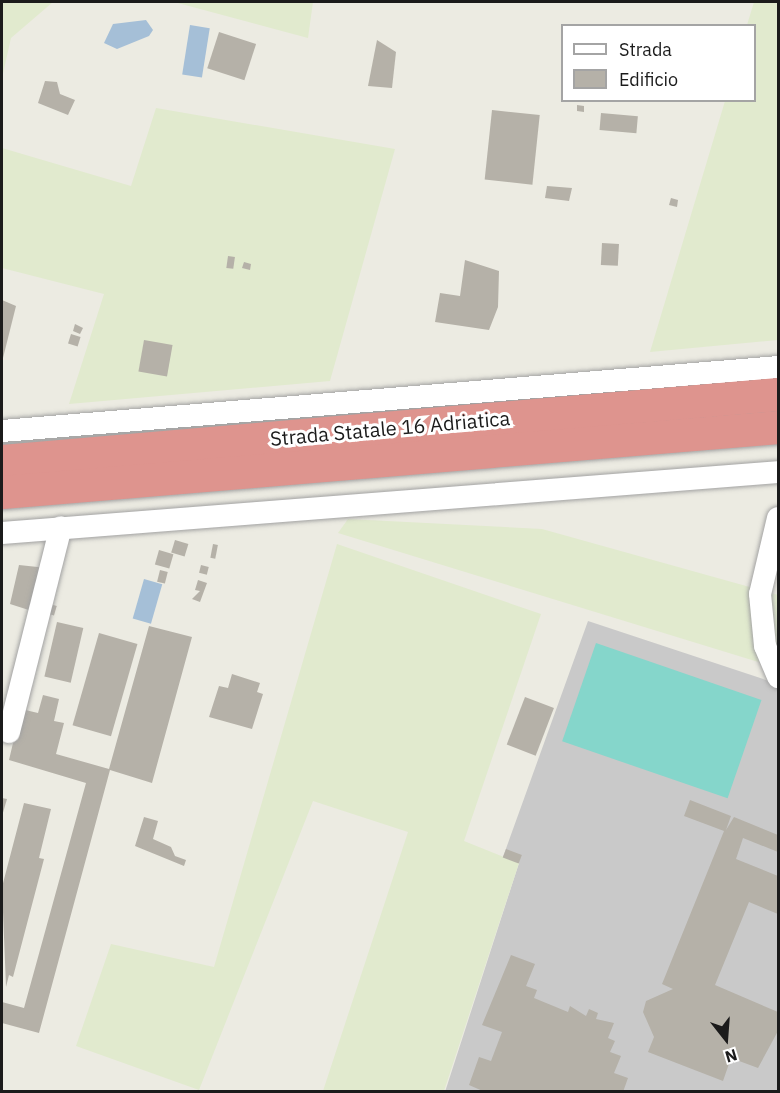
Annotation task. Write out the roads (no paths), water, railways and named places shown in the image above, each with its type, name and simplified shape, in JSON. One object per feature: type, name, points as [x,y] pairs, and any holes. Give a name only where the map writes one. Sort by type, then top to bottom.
[{"type":"highway","name":"Strada Statale 16 Adriatica","points":[[2,461],[778,394]]},
{"type":"highway","name":"Strada Statale 16 Adriatica","points":[[2,492],[778,427]]},
{"type":"street","points":[[2,431],[778,367]]},
{"type":"street","points":[[2,533],[778,472]]},
{"type":"street","points":[[778,518],[760,594],[765,646],[778,677]]},
{"type":"street","points":[[9,732],[61,527]]}]
